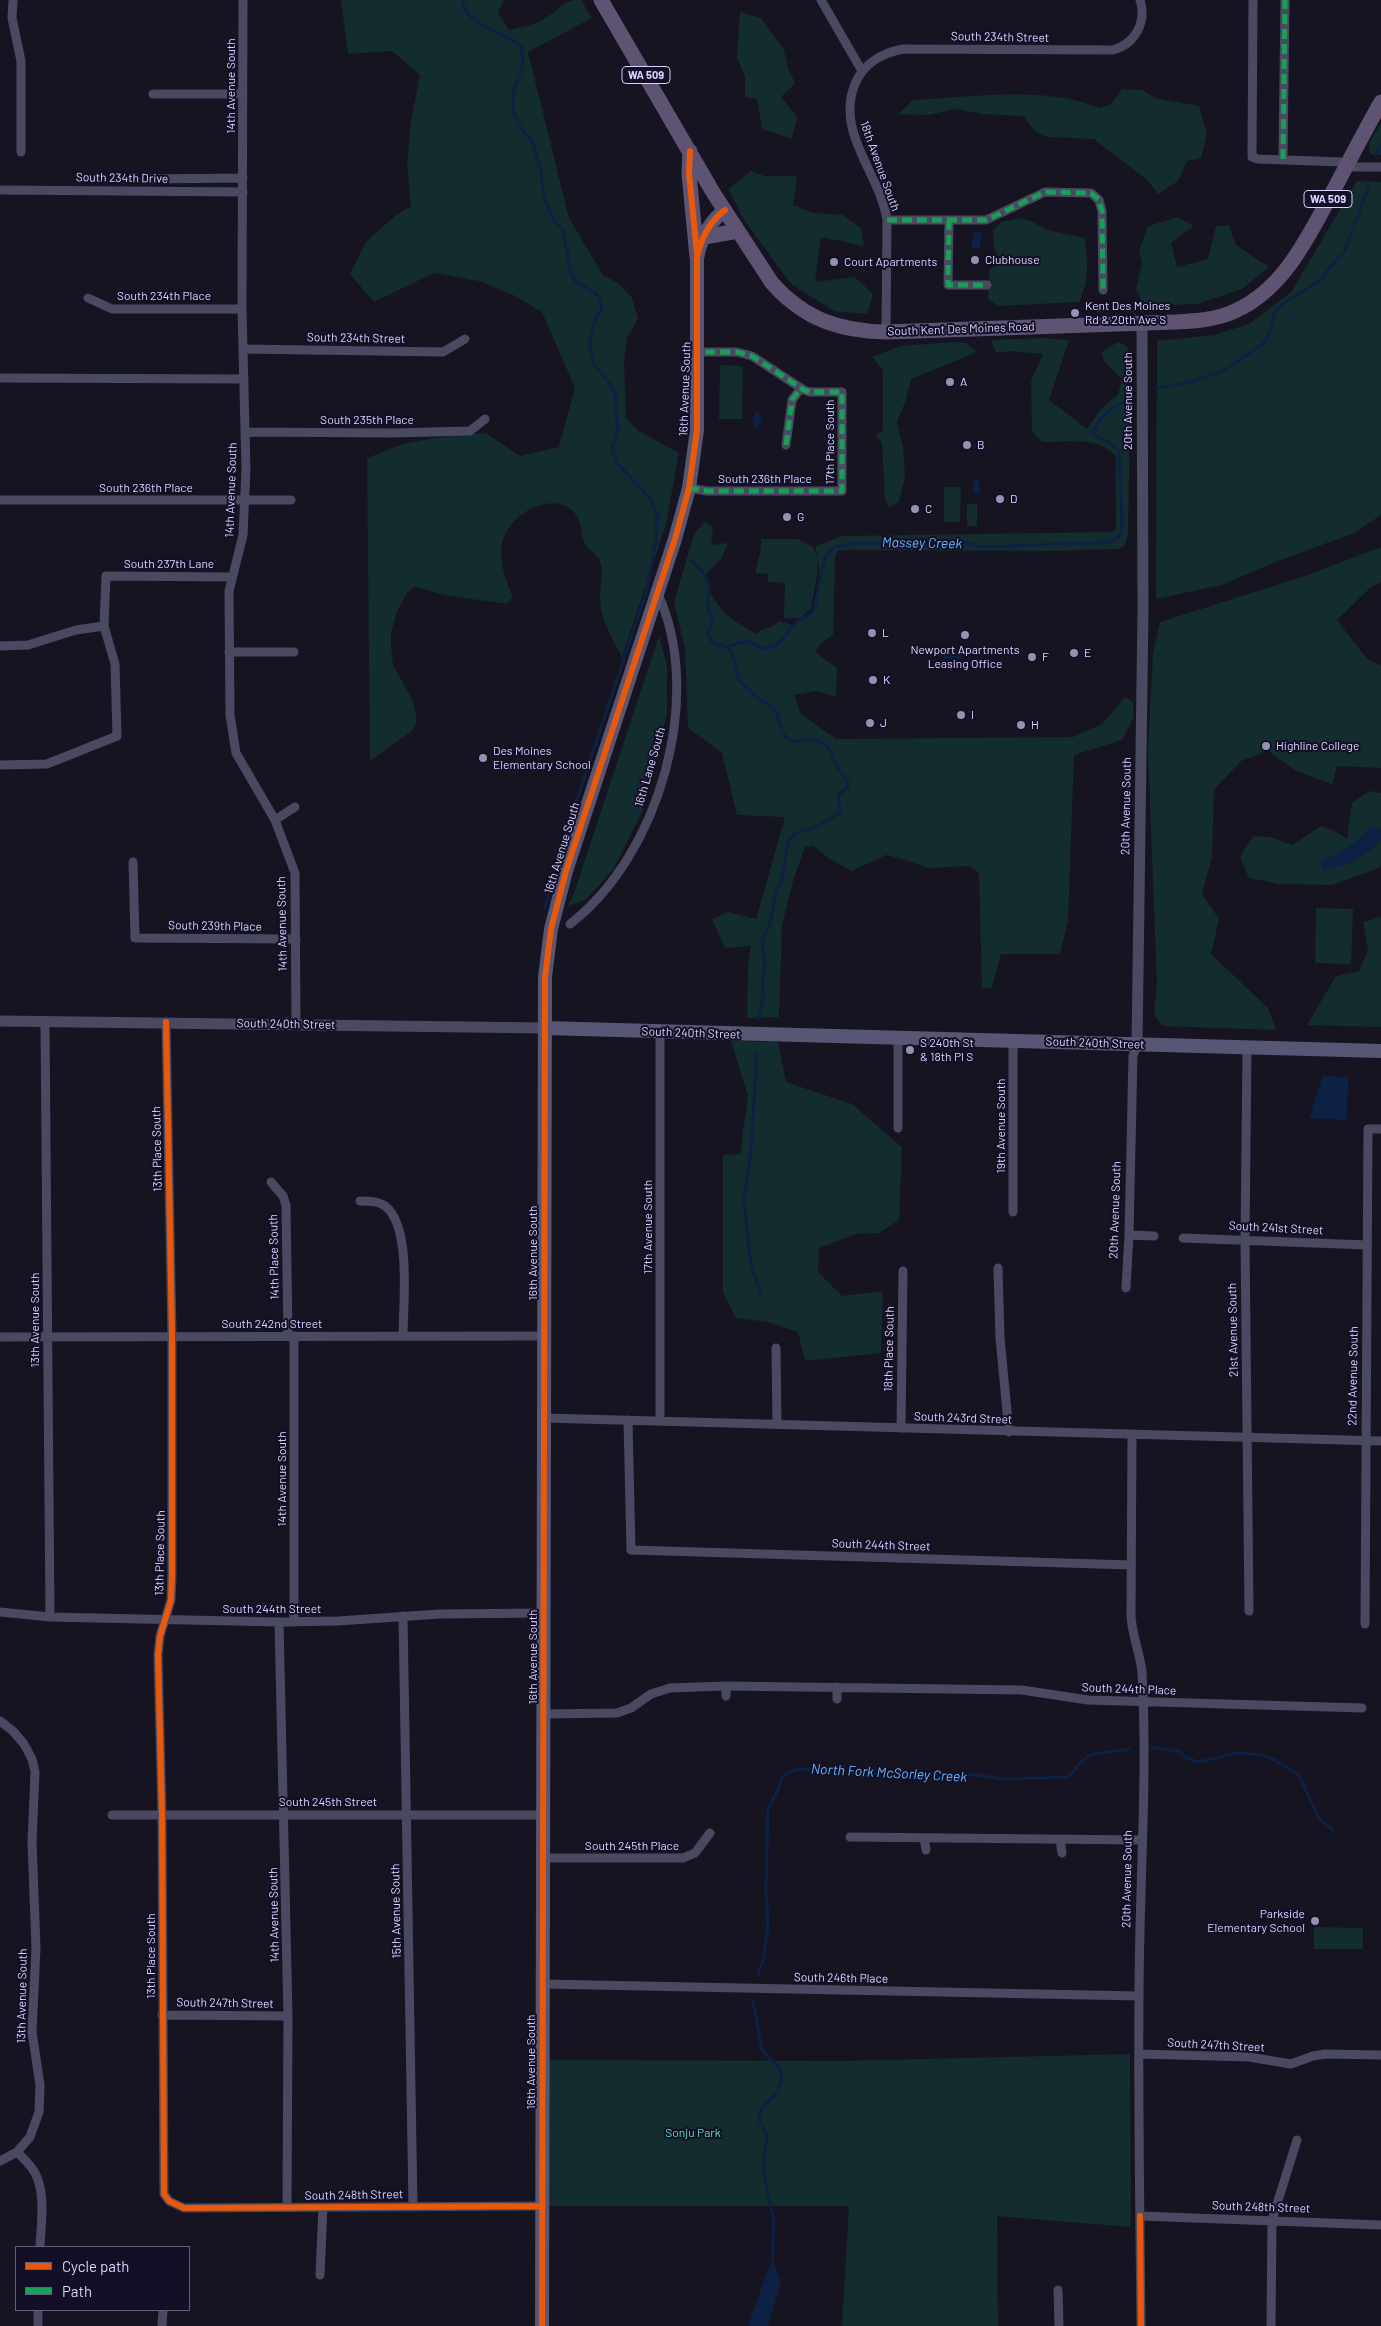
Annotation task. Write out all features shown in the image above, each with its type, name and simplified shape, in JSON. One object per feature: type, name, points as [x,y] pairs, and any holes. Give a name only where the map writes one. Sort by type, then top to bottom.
[{"type":"main road","name":"South Kent Des Moines Road","points":[[601,0],[725,210],[772,283],[796,306],[833,326],[858,331],[886,332],[1142,323],[1210,318],[1236,311],[1258,297],[1277,280],[1296,258],[1381,102]]},
{"type":"main road","points":[[690,152],[690,191],[698,257]]},
{"type":"main road","name":"16th Avenue South","points":[[542,2326],[545,977],[551,929],[558,897],[689,488],[697,430],[698,257],[704,237],[714,218],[725,210]]},
{"type":"main road","points":[[704,237],[738,231]]},
{"type":"main road","name":"South 240th Street","points":[[544,1028],[660,1033],[1013,1040],[1381,1051]]},
{"type":"street","points":[[13,0],[12,18],[20,62],[21,152]]},
{"type":"street","name":"14th Avenue South","points":[[244,0],[242,309],[246,470],[243,501],[244,528],[241,550],[231,577],[229,591],[230,716],[235,748],[252,782],[275,820],[294,873],[296,1024]]},
{"type":"street","points":[[821,0],[862,71]]},
{"type":"street","name":"South 234th Street","points":[[862,71],[882,56],[903,49],[1113,50],[1124,47],[1138,32],[1141,18],[1140,0]]},
{"type":"street","points":[[1253,0],[1252,157],[1381,168]]},
{"type":"street","points":[[1282,159],[1285,0]]},
{"type":"street","name":"18th Avenue South","points":[[862,71],[851,96],[849,117],[855,138],[885,208],[887,220],[886,332]]},
{"type":"street","points":[[153,94],[243,94]]},
{"type":"street","points":[[145,179],[243,178]]},
{"type":"street","name":"South 234th Drive","points":[[2,190],[242,192]]},
{"type":"street","points":[[887,220],[986,220],[1048,191],[1091,193],[1098,198],[1102,209],[1103,290]]},
{"type":"street","points":[[949,220],[948,285],[987,285]]},
{"type":"street","name":"South 234th Place","points":[[88,298],[112,309],[242,309]]},
{"type":"street","name":"20th Avenue South","points":[[1126,1288],[1133,1056],[1137,1045],[1144,610],[1142,323]]},
{"type":"street","name":"South 234th Street","points":[[243,349],[443,352],[465,339]]},
{"type":"street","points":[[698,352],[736,352],[752,356],[801,388],[792,400],[786,445]]},
{"type":"street","points":[[0,378],[243,379]]},
{"type":"street","name":"17th Place South","points":[[801,388],[810,392],[842,392],[842,491]]},
{"type":"street","name":"South 235th Place","points":[[245,432],[393,434],[470,431],[485,419]]},
{"type":"street","name":"South 236th Place","points":[[689,488],[707,491],[842,491]]},
{"type":"street","name":"South 236th Place","points":[[0,500],[291,500]]},
{"type":"street","name":"South 237th Lane","points":[[104,626],[106,576],[231,577]]},
{"type":"street","name":"16th Lane South","points":[[570,924],[603,895],[630,855],[656,799],[669,756],[677,714],[676,676],[670,629],[664,606],[657,592]]},
{"type":"street","points":[[0,646],[28,645],[76,630],[104,626],[115,664],[117,736],[47,764],[0,765]]},
{"type":"street","points":[[229,652],[294,652]]},
{"type":"street","points":[[275,820],[295,807]]},
{"type":"street","name":"South 239th Place","points":[[133,862],[135,938],[296,939]]},
{"type":"street","name":"South 240th Street","points":[[0,1021],[544,1028]]},
{"type":"street","name":"13th Avenue South","points":[[45,1022],[50,1617]]},
{"type":"street","name":"13th Place South","points":[[166,1022],[172,1336],[172,1591],[166,1621],[160,1636],[158,1655],[162,1814],[163,2189],[169,2201]]},
{"type":"street","name":"17th Avenue South","points":[[660,1033],[660,1421]]},
{"type":"street","points":[[898,1038],[898,1128]]},
{"type":"street","name":"19th Avenue South","points":[[1013,1040],[1014,1212]]},
{"type":"street","name":"21st Avenue South","points":[[1247,1048],[1245,1239],[1249,1611]]},
{"type":"street","name":"22nd Avenue South","points":[[1365,1624],[1368,1129],[1381,1129]]},
{"type":"street","name":"14th Place South","points":[[271,1182],[283,1196],[286,1205],[291,1336]]},
{"type":"street","points":[[360,1201],[375,1202],[385,1206],[395,1218],[399,1228],[402,1261],[402,1336]]},
{"type":"street","points":[[1129,1235],[1154,1236]]},
{"type":"street","name":"South 241st Street","points":[[1183,1238],[1367,1245]]},
{"type":"street","points":[[998,1268],[1000,1338],[1009,1432]]},
{"type":"street","name":"18th Place South","points":[[901,1428],[903,1270]]},
{"type":"street","name":"14th Avenue South","points":[[291,1336],[294,1622]]},
{"type":"street","name":"South 242nd Street","points":[[0,1337],[545,1336]]},
{"type":"street","points":[[776,1348],[777,1424]]},
{"type":"street","name":"South 243rd Street","points":[[545,1418],[1381,1441]]},
{"type":"street","name":"South 244th Street","points":[[628,1420],[630,1550],[1131,1565]]},
{"type":"street","name":"20th Avenue South","points":[[1132,1434],[1132,1628],[1141,1661],[1142,1702],[1142,1840],[1138,1996],[1141,2326]]},
{"type":"street","name":"South 244th Street","points":[[0,1612],[50,1617],[279,1622],[338,1622],[403,1616],[544,1613]]},
{"type":"street","name":"15th Avenue South","points":[[403,1616],[413,2206]]},
{"type":"street","name":"14th Avenue South","points":[[279,1622],[288,2016],[287,2207]]},
{"type":"street","points":[[726,1686],[726,1696]]},
{"type":"street","name":"South 244th Place","points":[[544,1714],[617,1713],[631,1708],[651,1694],[663,1689],[726,1686],[1022,1690],[1075,1699],[1362,1708]]},
{"type":"street","points":[[837,1687],[837,1699]]},
{"type":"street","name":"13th Avenue South","points":[[0,1721],[21,1739],[32,1762],[35,1784],[32,1842],[36,1948],[32,2032],[34,2057],[39,2075],[40,2099],[36,2123],[30,2137],[17,2152]]},
{"type":"street","name":"South 245th Street","points":[[112,1815],[543,1814]]},
{"type":"street","name":"South 245th Place","points":[[543,1858],[682,1858],[695,1853],[710,1833]]},
{"type":"street","points":[[850,1837],[1142,1840]]},
{"type":"street","points":[[924,1838],[926,1850]]},
{"type":"street","points":[[1060,1839],[1062,1853]]},
{"type":"street","name":"South 246th Place","points":[[543,1984],[1138,1996]]},
{"type":"street","name":"South 247th Street","points":[[162,2015],[288,2016]]},
{"type":"street","name":"South 247th Street","points":[[1139,2054],[1249,2057],[1291,2064],[1325,2054],[1381,2055]]},
{"type":"street","points":[[1271,2326],[1272,2220],[1297,2140]]},
{"type":"street","points":[[0,2161],[17,2152],[32,2168],[38,2180],[41,2205],[40,2246]]},
{"type":"street","name":"South 248th Street","points":[[169,2201],[184,2208],[542,2206]]},
{"type":"street","points":[[320,2275],[323,2207]]},
{"type":"street","name":"South 248th Street","points":[[1140,2216],[1381,2225]]},
{"type":"street","points":[[1058,2290],[1059,2326]]},
{"type":"street","points":[[38,2311],[38,2326]]},
{"type":"street","points":[[162,2326],[163,2311]]},
{"type":"green space","points":[[341,0],[504,0],[498,13],[509,30],[538,22],[566,3],[581,0],[592,18],[528,52],[569,218],[603,275],[619,284],[632,298],[638,319],[627,338],[624,362],[626,418],[637,430],[679,453],[666,524],[622,657],[608,630],[601,609],[601,564],[598,557],[584,542],[577,516],[568,507],[557,504],[546,504],[534,508],[522,514],[513,523],[502,545],[502,565],[513,597],[507,604],[443,595],[415,586],[407,593],[397,611],[391,633],[391,644],[393,665],[413,701],[417,721],[412,731],[370,761],[367,458],[403,444],[434,438],[486,433],[520,456],[559,447],[575,388],[542,312],[513,295],[479,281],[434,273],[374,302],[350,274],[366,242],[396,215],[411,206],[407,163],[411,121],[420,75],[392,51],[348,54]]},
{"type":"green space","points":[[740,12],[761,18],[784,50],[788,68],[795,83],[781,97],[797,117],[792,139],[762,129],[757,99],[745,97],[745,77],[737,57]]},
{"type":"green space","points":[[1122,89],[1142,90],[1155,98],[1199,106],[1207,133],[1201,158],[1187,161],[1178,181],[1158,194],[1148,181],[1094,139],[1048,137],[1035,131],[1023,116],[983,114],[956,109],[928,115],[898,114],[913,100],[1008,94],[1055,97],[1078,101],[1100,108],[1111,104]]},
{"type":"green space","points":[[1381,123],[1381,155],[1370,154],[1369,143]]},
{"type":"green space","points":[[751,171],[764,176],[797,176],[793,205],[813,213],[843,215],[861,228],[864,246],[821,237],[815,282],[855,277],[873,294],[867,314],[834,311],[791,284],[744,220],[728,189]]},
{"type":"green space","points":[[1357,181],[1381,182],[1381,515],[1354,533],[1273,563],[1222,585],[1156,599],[1157,341],[1214,335],[1249,324],[1291,292]]},
{"type":"green space","points":[[1178,217],[1194,226],[1171,243],[1177,267],[1208,259],[1216,226],[1229,226],[1236,245],[1269,267],[1242,289],[1197,304],[1144,306],[1136,290],[1142,262],[1139,251],[1148,226]]},
{"type":"green space","points":[[1019,218],[1033,222],[1047,230],[1084,238],[1087,271],[1085,286],[1079,302],[998,306],[988,299],[989,270],[1000,263],[994,248],[993,230],[1001,222]]},
{"type":"green space","points":[[1042,338],[1069,340],[1049,400],[1087,429],[1104,406],[1118,395],[1122,379],[1104,361],[1102,352],[1118,342],[1127,346],[1131,363],[1128,534],[1125,545],[1119,549],[1048,551],[838,550],[835,556],[833,635],[823,641],[815,652],[837,668],[836,697],[815,691],[794,695],[801,714],[836,739],[1073,737],[1102,724],[1125,697],[1133,702],[1133,718],[1122,740],[1074,755],[1068,921],[1060,954],[1001,954],[992,988],[982,988],[979,873],[970,866],[928,868],[886,855],[852,871],[830,859],[813,846],[805,847],[793,881],[782,925],[779,1017],[747,1018],[748,965],[751,946],[725,948],[712,919],[728,912],[756,919],[785,817],[737,815],[722,753],[688,728],[685,648],[674,602],[694,534],[705,522],[713,528],[711,545],[728,543],[721,559],[704,576],[712,596],[724,611],[739,624],[758,634],[760,630],[771,627],[780,621],[794,626],[810,612],[817,597],[819,579],[815,547],[841,536],[1112,532],[1116,529],[1116,456],[1100,445],[1091,443],[1072,441],[1042,442],[1032,431],[1031,381],[1043,354],[1009,351],[996,353],[991,340]]},
{"type":"green space","points":[[966,343],[977,352],[911,379],[906,400],[897,422],[903,448],[905,477],[899,502],[889,508],[885,499],[882,443],[875,435],[883,431],[883,370],[872,357],[900,346]]},
{"type":"green space","points":[[720,365],[743,366],[742,419],[719,419]]},
{"type":"green space","points":[[944,487],[961,487],[960,522],[944,522]]},
{"type":"green space","points":[[967,504],[977,504],[977,526],[967,526]]},
{"type":"green space","points":[[761,539],[798,539],[813,547],[818,558],[817,576],[811,608],[801,618],[784,618],[785,583],[768,582],[768,574],[756,573]]},
{"type":"green space","points":[[1381,547],[1381,582],[1370,588],[1337,620],[1367,659],[1381,665],[1381,768],[1337,766],[1332,784],[1296,771],[1268,751],[1241,761],[1214,790],[1212,857],[1202,894],[1219,919],[1211,954],[1268,1008],[1276,1030],[1162,1026],[1154,1014],[1157,985],[1148,752],[1153,653],[1160,622],[1308,575]]},
{"type":"green space","points":[[659,636],[667,666],[667,712],[656,766],[642,812],[613,870],[585,900],[568,906],[574,893]]},
{"type":"green space","points":[[1369,791],[1381,793],[1381,865],[1379,868],[1332,885],[1279,884],[1249,878],[1240,857],[1253,836],[1271,837],[1292,845],[1321,826],[1335,831],[1347,839],[1352,803]]},
{"type":"green space","points":[[1316,908],[1353,909],[1351,964],[1315,963]]},
{"type":"green space","points":[[1381,917],[1381,1027],[1307,1025],[1336,976],[1359,971],[1368,950],[1363,922]]},
{"type":"green space","points":[[731,1041],[778,1042],[786,1082],[852,1104],[902,1147],[899,1220],[879,1233],[856,1234],[819,1248],[818,1272],[842,1296],[883,1291],[881,1353],[805,1361],[798,1332],[768,1322],[736,1318],[723,1292],[723,1155],[740,1154],[748,1096]]},
{"type":"green space","points":[[1314,1927],[1363,1928],[1363,1949],[1314,1949]]},
{"type":"green space","name":"Sonju Park","points":[[1130,2054],[1131,2227],[997,2216],[998,2326],[842,2326],[849,2206],[542,2206],[542,2060],[840,2061]]},
{"type":"water","points":[[973,232],[981,233],[980,249],[972,248]]},
{"type":"water","points":[[757,411],[762,418],[757,429],[752,418]]},
{"type":"water","points":[[979,479],[980,494],[977,495],[974,493],[973,481]]},
{"type":"water","points":[[945,647],[961,651],[961,659],[944,659]]},
{"type":"water","points":[[1371,827],[1381,829],[1381,840],[1376,846],[1355,860],[1338,867],[1322,870],[1323,861],[1351,845]]},
{"type":"water","points":[[1323,1076],[1348,1077],[1347,1120],[1309,1118]]},
{"type":"water","points":[[775,2266],[781,2282],[768,2326],[748,2326],[768,2269]]},
{"type":"waterway","name":"Massey Creek","points":[[462,0],[464,8],[477,22],[521,46],[523,64],[513,93],[513,111],[520,127],[533,143],[540,166],[544,197],[554,221],[563,230],[571,273],[576,282],[596,293],[601,303],[602,308],[596,317],[590,338],[590,348],[594,365],[609,382],[615,394],[618,433],[612,448],[613,453],[618,464],[649,497],[660,520]]},
{"type":"waterway","name":"Massey Creek","points":[[1375,156],[1381,145]]},
{"type":"waterway","name":"Massey Creek","points":[[1157,388],[1194,381],[1223,371],[1263,344],[1269,334],[1274,314],[1281,305],[1319,281],[1345,250],[1369,186]]},
{"type":"waterway","name":"Massey Creek","points":[[692,561],[705,575],[709,586],[708,606],[712,621],[708,634],[712,642],[726,647],[747,641],[766,649],[777,645],[799,620],[809,616],[814,610],[825,556],[835,547],[857,543],[925,545],[967,543],[982,547],[1112,542],[1120,535],[1122,525],[1119,452],[1109,442],[1093,435],[1104,415],[1125,402]]},
{"type":"waterway","points":[[545,908],[558,856],[646,593],[656,539],[657,516]]},
{"type":"waterway","points":[[726,647],[732,653],[739,680],[760,700],[770,705],[777,712],[781,728],[786,736],[791,740],[797,741],[818,741],[827,746],[839,770],[848,782],[848,787],[838,795],[840,813],[814,828],[796,833],[788,840],[783,875],[775,896],[770,924],[762,941],[765,961],[762,986],[764,992],[759,1019]]},
{"type":"waterway","points":[[757,1053],[751,1149],[744,1201],[751,1265],[761,1295]]},
{"type":"waterway","name":"North Fork McSorley Creek","points":[[1152,1747],[1181,1752],[1185,1757],[1198,1762],[1238,1753],[1261,1755],[1275,1760],[1299,1775],[1319,1819],[1333,1830]]},
{"type":"waterway","name":"North Fork McSorley Creek","points":[[758,1974],[764,1957],[768,1924],[766,1888],[768,1808],[783,1776],[800,1769],[825,1772],[977,1775],[1003,1779],[1068,1777],[1084,1759],[1093,1754],[1130,1749]]},
{"type":"waterway","name":"North Fork McSorley Creek","points":[[753,2001],[762,2050],[779,2068],[782,2076],[777,2093],[762,2108],[758,2118],[767,2139],[764,2157],[764,2176],[774,2220],[772,2270]]},
{"type":"marked path","points":[[1283,159],[1285,0]]},
{"type":"marked path","points":[[887,220],[986,220],[1045,192],[1091,193],[1099,200],[1102,211],[1103,290]]},
{"type":"marked path","points":[[949,220],[948,285],[987,285]]},
{"type":"marked path","points":[[689,488],[707,491],[842,491],[842,392],[810,392],[804,390],[752,356],[737,352],[698,352]]},
{"type":"marked path","points":[[786,445],[792,400],[801,388]]},
{"type":"cycle path","points":[[690,151],[689,174],[697,253]]},
{"type":"cycle path","points":[[542,2326],[545,977],[551,929],[566,871],[675,539],[689,488],[697,430],[697,257],[707,231],[715,219],[725,210]]},
{"type":"cycle path","points":[[166,1022],[172,1336],[172,1574],[171,1600],[160,1636],[158,1655],[162,1815],[164,2194],[169,2201],[184,2208],[542,2206]]},
{"type":"cycle path","points":[[1140,2216],[1141,2326]]},
{"type":"place","name":"Clubhouse","points":[[975,260]]},
{"type":"place","name":"Court Apartments","points":[[834,262]]},
{"type":"place","name":"Kent Des Moines Rd & 20th Ave S","points":[[1075,313]]},
{"type":"place","name":"A","points":[[950,382]]},
{"type":"place","name":"B","points":[[967,445]]},
{"type":"place","name":"D","points":[[1000,499]]},
{"type":"place","name":"C","points":[[915,509]]},
{"type":"place","name":"G","points":[[787,517]]},
{"type":"place","name":"L","points":[[872,633]]},
{"type":"place","name":"Newport Apartments Leasing Office","points":[[965,635]]},
{"type":"place","name":"E","points":[[1074,653]]},
{"type":"place","name":"F","points":[[1032,657]]},
{"type":"place","name":"K","points":[[873,680]]},
{"type":"place","name":"I","points":[[961,715]]},
{"type":"place","name":"J","points":[[870,723]]},
{"type":"place","name":"H","points":[[1021,725]]},
{"type":"place","name":"Highline College","points":[[1266,746]]},
{"type":"place","name":"Des Moines Elementary School","points":[[483,758]]},
{"type":"place","name":"S 240th St & 18th Pl S","points":[[910,1050]]},
{"type":"place","name":"Parkside Elementary School","points":[[1315,1921]]}]
